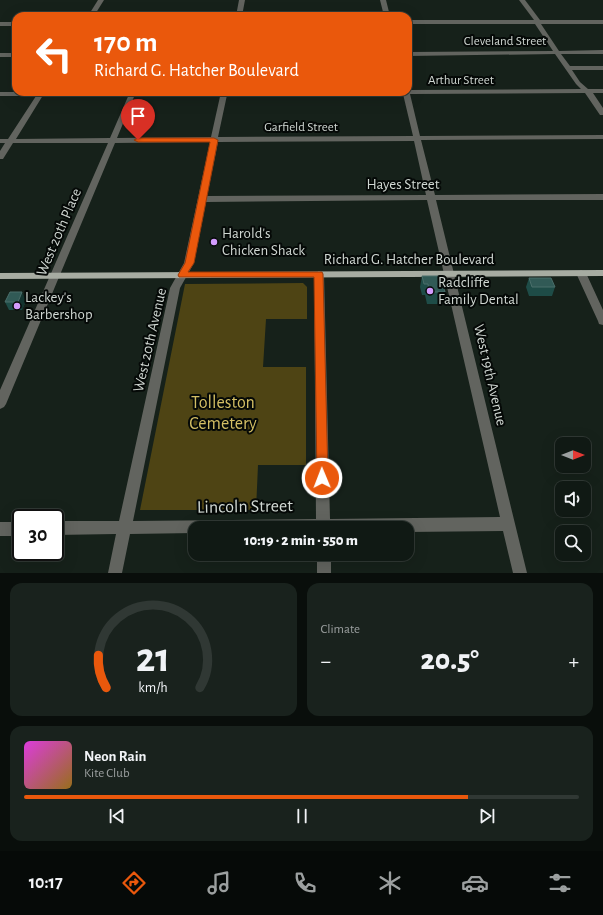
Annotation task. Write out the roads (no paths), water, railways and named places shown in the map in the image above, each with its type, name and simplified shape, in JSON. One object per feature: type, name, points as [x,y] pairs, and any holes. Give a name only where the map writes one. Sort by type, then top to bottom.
[{"type":"main road","name":"Richard G. Hatcher Boulevard","points":[[0,276],[603,273]]},
{"type":"street","points":[[94,12],[101,0]]},
{"type":"street","points":[[240,12],[242,0]]},
{"type":"street","points":[[383,0],[386,12]]},
{"type":"street","points":[[522,0],[538,22],[567,68],[578,83],[592,96],[603,113]]},
{"type":"street","points":[[412,22],[603,22]]},
{"type":"street","points":[[0,24],[12,24]]},
{"type":"street","name":"Cleveland Street","points":[[412,54],[603,52]]},
{"type":"street","points":[[0,55],[12,55]]},
{"type":"street","points":[[567,68],[603,68]]},
{"type":"street","name":"Arthur Street","points":[[412,92],[603,91]]},
{"type":"street","points":[[0,94],[12,94]]},
{"type":"street","points":[[0,157],[39,96]]},
{"type":"street","name":"West 20th Place","points":[[0,404],[56,276],[131,96]]},
{"type":"street","name":"West 20th Avenue","points":[[115,573],[175,288],[189,263],[223,96]]},
{"type":"street","name":"West 19th Avenue","points":[[407,96],[520,573]]},
{"type":"street","name":"Garfield Street","points":[[0,140],[603,137]]},
{"type":"street","name":"Hayes Street","points":[[202,199],[603,197]]},
{"type":"street","points":[[581,273],[603,321]]},
{"type":"street","points":[[319,274],[323,521]]},
{"type":"street","name":"Lincoln Street","points":[[414,525],[508,524]]},
{"type":"street","name":"Lincoln Street","points":[[64,528],[188,527]]},
{"type":"street","points":[[0,529],[12,528]]},
{"type":"street","points":[[324,561],[324,573]]},
{"type":"place","name":"Harold's Chicken Shack","points":[[214,242]]},
{"type":"place","name":"Radcliffe Family Dental","points":[[430,291]]},
{"type":"place","name":"Lackey's Barbershop","points":[[17,306]]},
{"type":"park label","name":"Tolleston Cemetery","points":[[223,413]]}]
